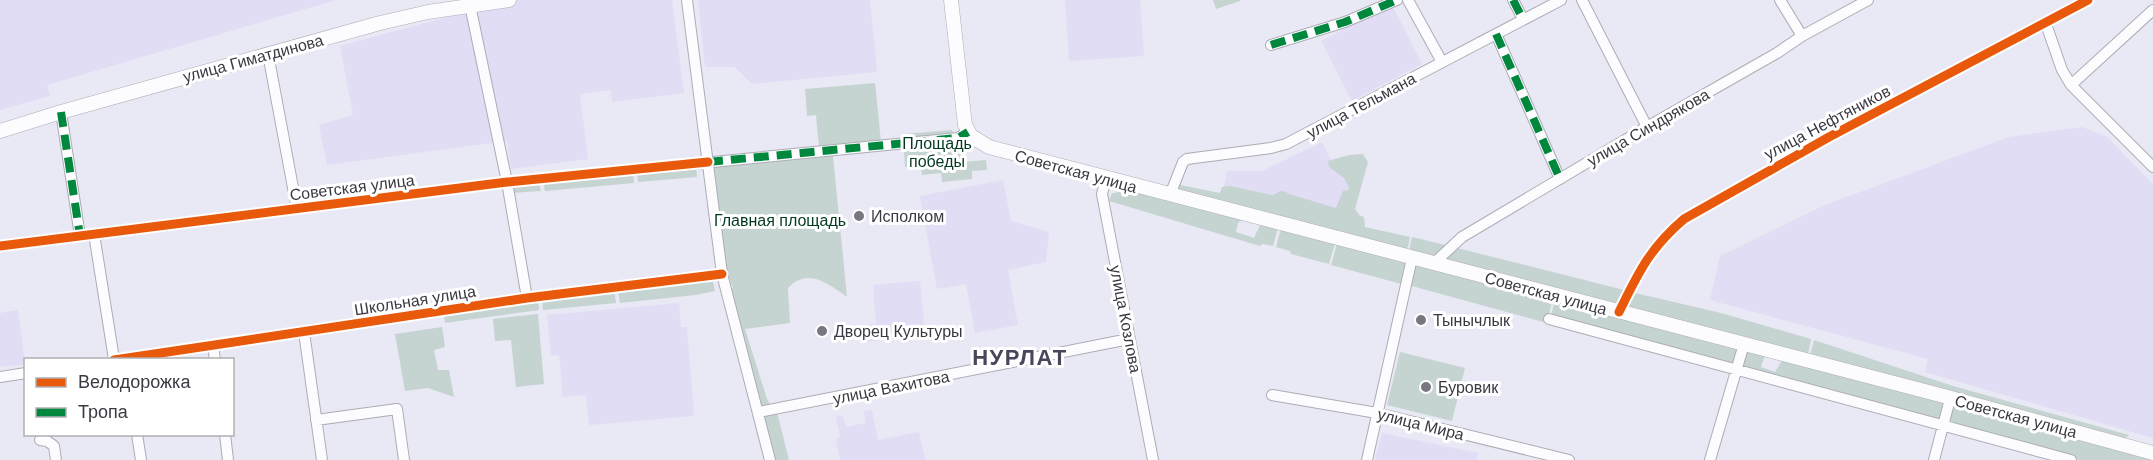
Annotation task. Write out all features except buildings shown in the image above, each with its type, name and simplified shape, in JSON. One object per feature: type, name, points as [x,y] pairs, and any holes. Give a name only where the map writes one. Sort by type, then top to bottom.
[{"type":"main road","name":"улица Гиматдинова","points":[[0,131],[391,21],[503,0]]},
{"type":"main road","points":[[951,0],[963,115],[972,136]]},
{"type":"main road","name":"Советская улица","points":[[972,136],[998,151],[1744,344],[2153,453]]},
{"type":"street","points":[[687,0],[722,274],[770,460]]},
{"type":"street","points":[[1271,45],[1345,22],[1397,0]]},
{"type":"street","points":[[1408,0],[1442,62]]},
{"type":"street","points":[[1513,0],[1523,20]]},
{"type":"street","name":"улица Тельмана","points":[[1170,195],[1183,162],[1187,159],[1286,144],[1561,0]]},
{"type":"street","points":[[1582,0],[1647,127]]},
{"type":"street","points":[[1780,0],[1802,36]]},
{"type":"street","name":"улица Синдрякова","points":[[1433,264],[1462,237],[1777,53],[1802,36],[1868,0]]},
{"type":"street","name":"улица Нефтяников","points":[[1619,312],[1646,258],[1664,236],[1684,219],[1829,137],[2088,0]]},
{"type":"street","points":[[470,5],[507,183],[527,298]]},
{"type":"street","points":[[2072,85],[2153,10]]},
{"type":"street","points":[[2046,24],[2062,70],[2072,85],[2153,167]]},
{"type":"street","points":[[1496,34],[1560,179]]},
{"type":"street","points":[[268,54],[297,209]]},
{"type":"street","points":[[61,112],[80,236]]},
{"type":"street","name":"Советская улица","points":[[0,246],[507,183],[972,136]]},
{"type":"street","name":"улица Козлова","points":[[1106,179],[1102,194],[1153,460]]},
{"type":"street","points":[[94,234],[120,358]]},
{"type":"street","points":[[1367,460],[1412,258]]},
{"type":"street","name":"Школьная улица","points":[[127,358],[527,298],[722,274]]},
{"type":"street","points":[[1549,319],[2071,460]]},
{"type":"street","points":[[304,332],[321,460]]},
{"type":"street","name":"улица Вахитова","points":[[759,412],[1129,339]]},
{"type":"street","points":[[1710,460],[1744,344]]},
{"type":"street","points":[[213,345],[215,358]]},
{"type":"street","points":[[0,377],[24,373]]},
{"type":"street","name":"улица Мира","points":[[1272,394],[1377,412],[1569,460]]},
{"type":"street","points":[[1934,460],[1950,399]]},
{"type":"street","points":[[316,420],[397,409],[404,460]]},
{"type":"street","points":[[137,436],[141,460]]},
{"type":"street","points":[[225,436],[228,460]]},
{"type":"street","points":[[40,440],[47,441],[54,446],[56,460]]},
{"type":"shaded area","points":[[0,0],[336,0],[47,85],[50,96],[0,110]]},
{"type":"shaded area","points":[[508,0],[672,0],[684,93],[612,102],[611,90],[580,94],[588,159],[511,169],[507,141],[327,165],[319,125],[353,115],[340,46],[465,12],[508,7]]},
{"type":"shaded area","points":[[698,0],[870,0],[877,72],[752,84],[735,67],[705,67]]},
{"type":"shaded area","points":[[1065,0],[1140,0],[1144,56],[1069,61]]},
{"type":"shaded area","points":[[1392,5],[1422,64],[1352,101],[1321,41]]},
{"type":"shaded area","points":[[2082,127],[2107,137],[2153,184],[2153,438],[1925,372],[1928,359],[1710,300],[1720,256],[1825,205],[2009,137]]},
{"type":"shaded area","points":[[1322,142],[1335,169],[1362,175],[1350,219],[1224,187],[1227,171],[1262,171]]},
{"type":"shaded area","points":[[1003,180],[1011,221],[1049,232],[1046,262],[1008,270],[1018,325],[975,333],[966,284],[937,289],[920,196]]},
{"type":"shaded area","points":[[920,281],[925,336],[863,342],[862,325],[876,324],[873,285]]},
{"type":"shaded area","points":[[679,303],[681,327],[687,327],[694,416],[589,425],[586,395],[563,397],[559,355],[551,356],[547,315]]},
{"type":"shaded area","points":[[18,310],[24,364],[0,367],[0,313]]},
{"type":"shaded area","points":[[872,410],[878,440],[919,432],[925,460],[840,460],[836,439],[840,437],[836,417],[843,415],[846,427],[866,423],[864,411]]},
{"type":"shaded area","points":[[1382,433],[1478,453],[1476,460],[1375,460]]},
{"type":"green space","points":[[1213,0],[1240,0],[1240,1],[1216,9]]},
{"type":"green space","points":[[875,83],[881,142],[819,147],[816,115],[807,116],[805,89]]},
{"type":"green space","name":"Площадь победы","points":[[952,130],[964,162],[986,160],[987,170],[972,171],[972,179],[942,182],[941,173],[922,175],[921,165],[905,167],[903,134]]},
{"type":"green space","points":[[1363,154],[1368,162],[1355,209],[1359,215],[1364,217],[1365,227],[1410,237],[1406,255],[1171,194],[1175,184],[1220,193],[1222,187],[1230,186],[1271,195],[1284,191],[1336,208],[1343,191],[1348,190],[1349,187],[1344,178],[1329,167],[1328,161]]},
{"type":"green space","name":"Главная площадь","points":[[833,156],[847,297],[826,283],[811,278],[803,279],[788,288],[790,323],[745,329],[767,399],[772,408],[760,410],[728,290],[733,288],[727,272],[714,167]]},
{"type":"green space","points":[[696,166],[697,177],[638,182],[637,172]]},
{"type":"green space","points":[[633,173],[634,183],[545,191],[543,181]]},
{"type":"green space","points":[[539,182],[541,191],[511,193],[509,185]]},
{"type":"green space","points":[[1120,186],[1242,220],[1238,223],[1236,232],[1254,238],[1261,223],[1278,227],[1273,246],[1262,244],[1260,246],[1109,201],[1112,193],[1116,193]]},
{"type":"green space","points":[[1281,228],[1336,240],[1329,264],[1291,254],[1290,251],[1276,247]]},
{"type":"green space","points":[[1412,237],[1449,246],[1434,262],[1408,255]]},
{"type":"green space","points":[[1338,240],[1411,259],[1405,285],[1331,265]]},
{"type":"green space","points":[[1453,247],[1628,291],[1618,310],[1436,263]]},
{"type":"green space","points":[[1413,260],[1553,296],[1547,323],[1408,285]]},
{"type":"green space","points":[[712,278],[715,291],[620,303],[618,290]]},
{"type":"green space","points":[[614,290],[616,303],[543,310],[542,299]]},
{"type":"green space","points":[[1631,292],[1721,313],[1811,339],[1807,359],[1622,310]]},
{"type":"green space","points":[[1556,297],[1742,346],[1735,368],[1550,319]]},
{"type":"green space","points":[[538,299],[539,310],[445,323],[444,314]]},
{"type":"green space","points":[[538,314],[544,384],[516,387],[511,340],[495,341],[493,319]]},
{"type":"green space","points":[[442,327],[445,347],[434,350],[438,370],[449,370],[454,397],[428,388],[405,391],[395,334]]},
{"type":"green space","points":[[1814,340],[1953,386],[2129,435],[2120,443],[1809,359]]},
{"type":"green space","points":[[1745,347],[1766,352],[1761,367],[1775,372],[1784,357],[1948,399],[1941,423],[1739,369]]},
{"type":"green space","name":"Буровик","points":[[1400,352],[1465,368],[1452,421],[1387,405]]},
{"type":"green space","points":[[1951,401],[2153,455],[2153,460],[2079,460],[1946,424]]},
{"type":"green space","points":[[776,412],[789,460],[772,460],[761,415]]},
{"type":"marked path","points":[[1271,45],[1345,22],[1397,0]]},
{"type":"marked path","points":[[1513,0],[1523,19]]},
{"type":"marked path","points":[[1496,34],[1560,179]]},
{"type":"marked path","points":[[61,112],[80,236]]},
{"type":"marked path","points":[[708,162],[958,138],[968,132]]},
{"type":"cycle path","points":[[1619,312],[1653,251],[1684,219],[1829,137],[2088,0]]},
{"type":"cycle path","points":[[0,246],[507,182],[708,162]]},
{"type":"cycle path","points":[[127,358],[527,298],[722,274]]},
{"type":"place","name":"Исполком","points":[[859,216]]},
{"type":"place","name":"Тынычлык","points":[[1421,320]]},
{"type":"place","name":"Дворец Культуры","points":[[822,331]]},
{"type":"place","name":"Буровик","points":[[1426,387]]},
{"type":"district","name":"НУРЛАТ","points":[[1020,357]]}]
